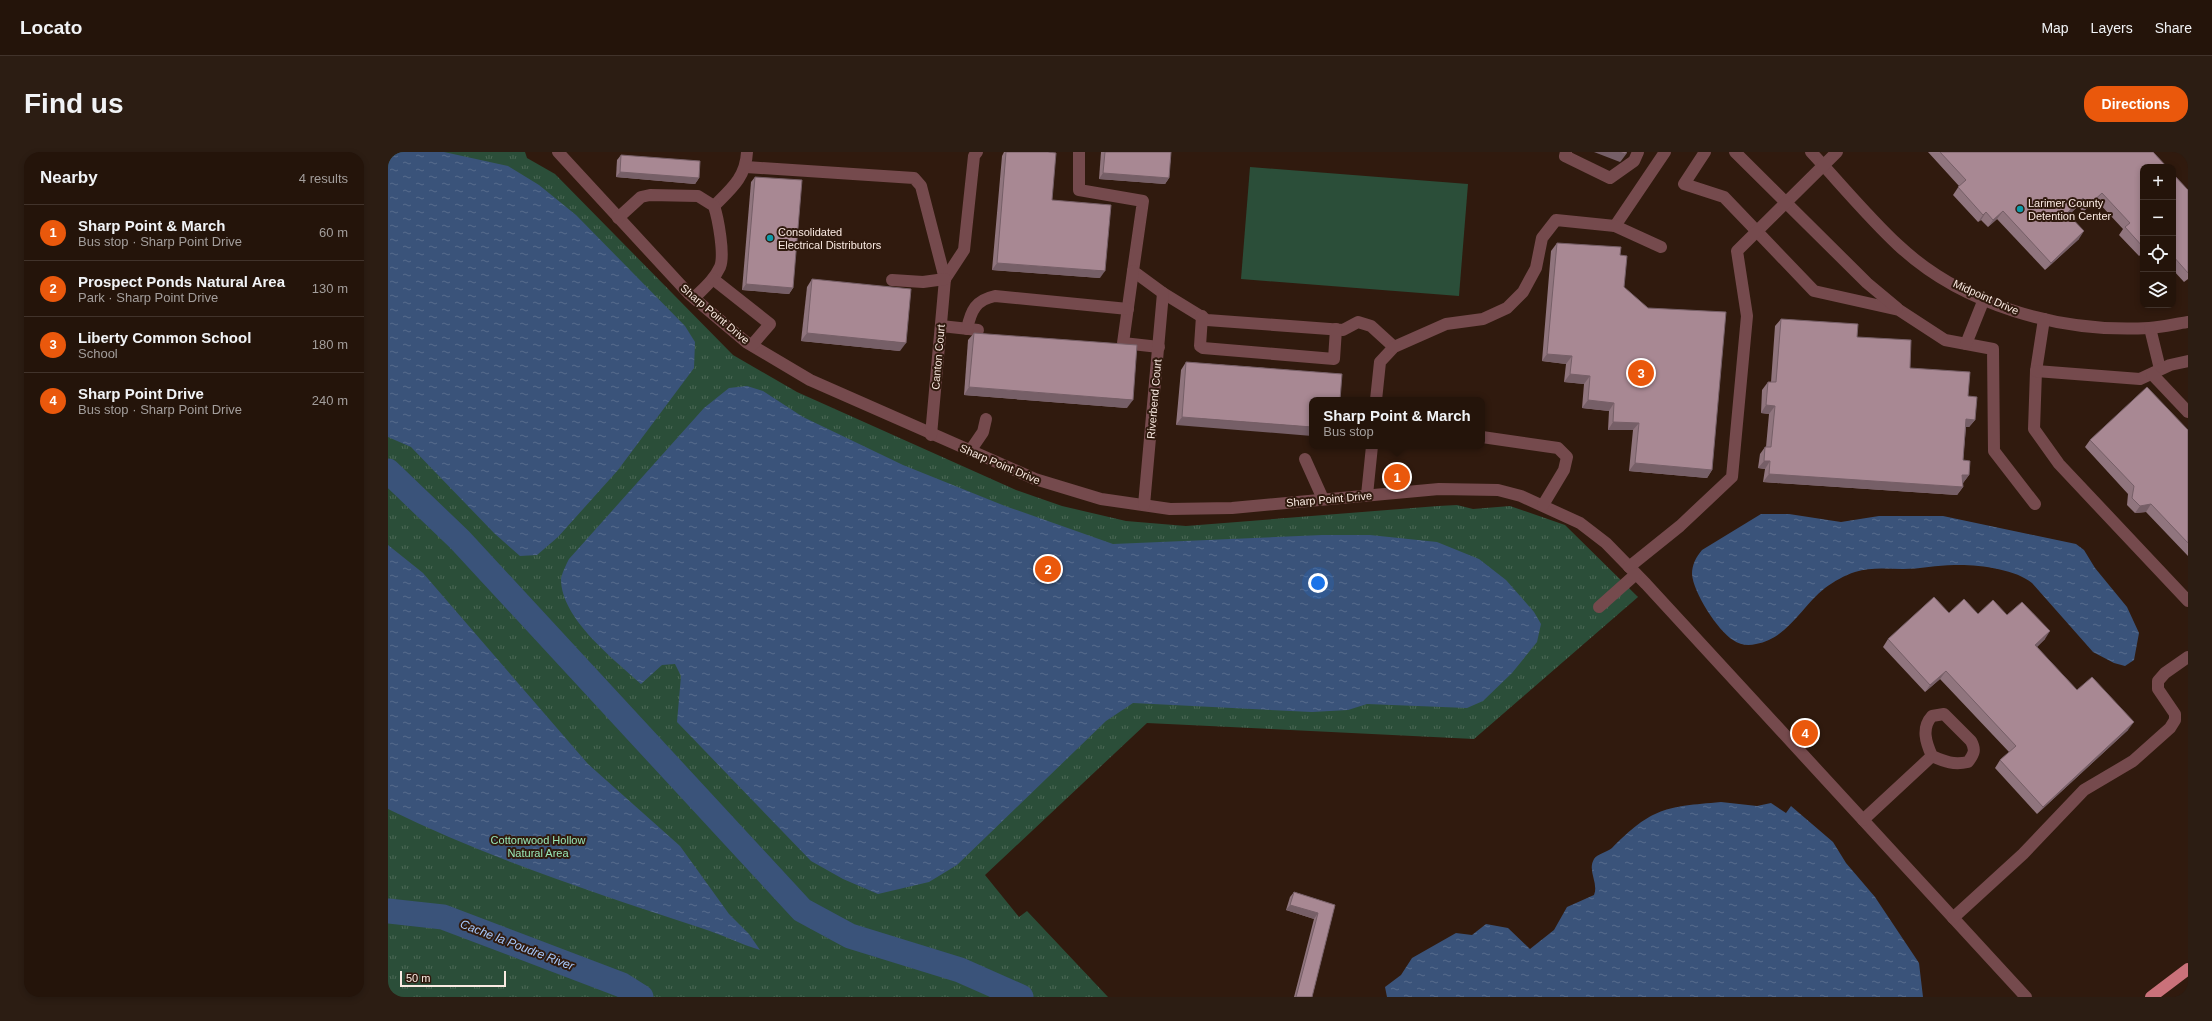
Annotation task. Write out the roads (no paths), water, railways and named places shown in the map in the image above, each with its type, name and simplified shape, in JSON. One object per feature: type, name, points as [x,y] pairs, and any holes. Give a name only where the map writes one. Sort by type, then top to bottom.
[{"type":"main road","points":[[2151,997],[2188,969]]},
{"type":"street","name":"Sharp Point Drive","points":[[558,152],[694,298],[752,345],[810,380],[931,435],[1035,479],[1101,499],[1170,509],[1232,508],[1439,489],[1498,490],[1521,496],[1580,523],[1606,543],[1632,570],[2026,997]]},
{"type":"street","points":[[714,206],[731,189],[746,166],[746,152]]},
{"type":"street","points":[[892,280],[923,282],[945,279],[964,250],[974,156],[977,152]]},
{"type":"street","points":[[1079,152],[1079,190],[1143,201],[1123,343],[1159,347]]},
{"type":"street","points":[[1566,152],[1565,156],[1610,178],[1634,160],[1638,152]]},
{"type":"street","points":[[1615,226],[1665,152]]},
{"type":"street","points":[[1705,152],[1684,184],[1724,197],[1814,291],[1899,310]]},
{"type":"street","points":[[1736,152],[1785,203],[1867,283],[1899,310],[1945,340],[1993,349],[1994,451],[2036,504]]},
{"type":"street","name":"Midpoint Drive","points":[[1811,152],[1898,246],[1946,279],[1984,299],[2021,313],[2044,319],[2087,326],[2150,328],[2188,322]]},
{"type":"street","points":[[1599,607],[1632,570],[1732,478],[1747,316],[1737,251],[1837,152]]},
{"type":"street","points":[[746,166],[914,178],[922,186],[926,199],[945,279]]},
{"type":"street","points":[[618,218],[641,197],[650,195],[698,196],[714,206],[720,225],[721,265],[713,279],[694,298]]},
{"type":"street","points":[[1376,397],[1380,362],[1394,347],[1446,324],[1483,319],[1507,308],[1523,292],[1536,268],[1542,238],[1556,220],[1615,226],[1661,247]]},
{"type":"street","points":[[1134,271],[1163,293],[1207,320],[1343,330],[1358,322],[1371,326],[1394,347]]},
{"type":"street","points":[[713,279],[770,324],[752,345]]},
{"type":"street","name":"Canton Court","points":[[931,435],[945,279]]},
{"type":"street","name":"Riverbend Court","points":[[1144,505],[1163,293]]},
{"type":"street","points":[[941,326],[973,329],[970,314],[975,305],[984,298],[995,296],[1128,309]]},
{"type":"street","points":[[1966,344],[1984,299]]},
{"type":"street","points":[[1202,316],[1200,346],[1203,348],[1334,358],[1336,329]]},
{"type":"street","points":[[2044,319],[2036,371],[2034,429],[2059,464],[2188,601]]},
{"type":"street","points":[[2150,328],[2156,371],[2188,412]]},
{"type":"street","points":[[2036,371],[2140,379],[2156,371],[2188,361]]},
{"type":"street","points":[[970,451],[983,432],[986,419]]},
{"type":"street","points":[[1485,437],[1558,448],[1563,451],[1567,457],[1564,470],[1543,505]]},
{"type":"street","points":[[1367,495],[1372,449]]},
{"type":"street","points":[[1305,459],[1323,499]]},
{"type":"street","points":[[1953,918],[2023,854],[2084,790],[2133,761],[2170,728],[2175,714],[2158,689],[2158,681],[2188,657]]},
{"type":"street","points":[[1944,714],[1971,741],[1974,753],[1968,762],[1962,763],[1947,763],[1932,756],[1927,745],[1926,724],[1932,716],[1944,714]]},
{"type":"street","points":[[1863,820],[1932,756]]},
{"type":"water","points":[[388,152],[444,152],[508,166],[539,185],[576,215],[685,326],[695,342],[694,368],[618,470],[558,537],[537,555],[520,556],[494,533],[411,447],[388,437]]},
{"type":"water","points":[[747,386],[763,391],[803,417],[903,465],[1005,506],[1113,544],[1322,535],[1370,535],[1437,542],[1479,559],[1506,580],[1534,612],[1541,624],[1537,642],[1512,673],[1483,701],[1467,708],[1367,704],[1348,710],[1312,712],[1133,703],[1106,721],[957,865],[929,882],[878,894],[843,879],[811,861],[677,722],[681,676],[675,664],[662,665],[641,684],[591,637],[579,623],[563,594],[561,579],[569,559],[704,408],[729,388]]},
{"type":"water","points":[[1761,514],[1789,514],[1841,522],[1879,516],[1943,516],[2076,544],[2084,550],[2095,568],[2127,607],[2139,633],[2134,660],[2125,666],[2114,663],[2093,652],[2032,583],[2025,578],[1995,568],[1963,565],[1909,569],[1873,569],[1851,573],[1825,588],[1794,621],[1777,636],[1753,645],[1738,643],[1720,628],[1701,600],[1693,582],[1693,567],[1696,558],[1702,550]]},
{"type":"water","points":[[388,545],[423,573],[588,764],[680,846],[729,914],[749,934],[760,950],[708,930],[621,902],[542,874],[426,827],[388,809]]},
{"type":"water","points":[[1721,802],[1757,806],[1771,803],[1786,813],[1791,806],[1833,842],[1846,863],[1875,897],[1919,963],[1923,997],[1387,997],[1385,987],[1401,975],[1412,958],[1456,933],[1472,935],[1486,924],[1508,928],[1530,949],[1554,930],[1567,907],[1594,895],[1595,886],[1592,864],[1594,859],[1612,848],[1638,824],[1650,817],[1673,808]]},
{"type":"waterway","points":[[388,471],[460,540],[802,910],[850,936],[960,970],[1021,997]]},
{"type":"waterway","name":"Cache la Poudre River","points":[[388,911],[443,917],[622,985],[641,997]]},
{"type":"place","name":"Larimer County Detention Center","points":[[2020,209]]},
{"type":"place","name":"Consolidated Electrical Distributors","points":[[770,238]]},
{"type":"place","name":"Liberty Common School","points":[[1641,373]]},
{"type":"place","name":"Sharp Point & March","points":[[1397,477]]},
{"type":"place","name":"Prospect Ponds Natural Area","points":[[1048,569]]},
{"type":"place","name":"Sharp Point Drive","points":[[1805,733]]},
{"type":"park label","name":"Cottonwood Hollow Natural Area","points":[[538,846]]}]
